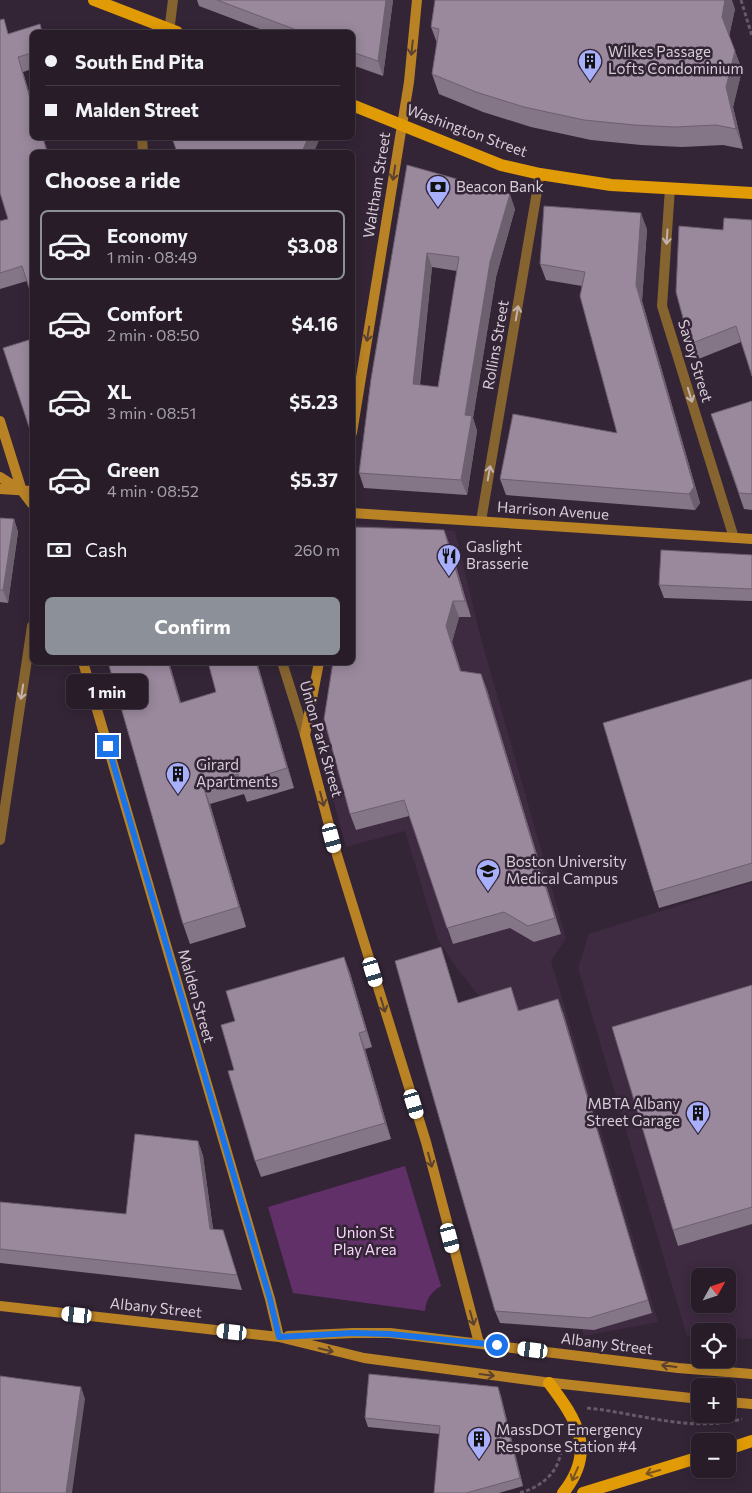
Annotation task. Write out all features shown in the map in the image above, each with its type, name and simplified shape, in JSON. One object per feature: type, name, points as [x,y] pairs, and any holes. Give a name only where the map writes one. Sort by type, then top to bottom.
[{"type":"main road","points":[[94,0],[167,30]]},
{"type":"main road","name":"Waltham Street","points":[[355,414],[409,82],[417,0]]},
{"type":"main road","name":"Washington Street","points":[[355,106],[502,165],[540,174],[611,185],[752,193]]},
{"type":"main road","points":[[0,421],[28,491]]},
{"type":"main road","points":[[0,477],[28,491]]},
{"type":"main road","points":[[0,489],[28,491]]},
{"type":"main road","name":"Harrison Avenue","points":[[355,513],[752,539]]},
{"type":"main road","name":"Malden Street","points":[[84,665],[270,1299],[279,1337]]},
{"type":"main road","points":[[306,735],[318,665]]},
{"type":"main road","name":"Union Park Street","points":[[306,735],[337,855],[426,1142],[479,1343]]},
{"type":"main road","name":"Albany Street","points":[[0,1306],[279,1337],[355,1357],[549,1383],[691,1398]]},
{"type":"main road","name":"Albany Street","points":[[279,1337],[353,1333],[390,1334],[678,1368],[752,1374]]},
{"type":"main road","points":[[549,1383],[571,1414],[581,1441],[581,1454],[578,1466],[574,1477],[564,1493]]},
{"type":"main road","points":[[736,1403],[752,1404]]},
{"type":"main road","points":[[736,1446],[752,1441]]},
{"type":"main road","points":[[582,1493],[691,1460]]},
{"type":"street","points":[[172,30],[174,0]]},
{"type":"street","name":"Rollins Street","points":[[481,521],[540,174]]},
{"type":"street","name":"Savoy Street","points":[[670,188],[662,306],[734,538]]},
{"type":"street","points":[[0,840],[30,639]]},
{"type":"street","name":"Union Park Street","points":[[283,665],[306,735]]},
{"type":"path","points":[[741,0],[752,36]]},
{"type":"path","points":[[587,1408],[695,1425],[725,1424],[744,1419]]},
{"type":"path","points":[[520,1493],[542,1484],[551,1474],[559,1461],[562,1445],[560,1438]]},
{"type":"shaded area","name":"Boston University Medical Campus","points":[[355,524],[455,531],[480,635],[566,938],[551,961],[658,1322],[584,1336],[483,1001],[438,940],[405,831],[346,847],[321,755],[331,665],[355,665]]},
{"type":"shaded area","name":"MBTA Albany Street Garage","points":[[752,882],[752,1339],[736,1338],[736,1323],[691,1323],[691,1336],[687,1336],[578,968],[589,934]]},
{"type":"green space","name":"Union St Play Area","points":[[405,1166],[441,1286],[430,1296],[425,1311],[293,1293],[268,1207]]},
{"type":"building","points":[[217,0],[386,0],[378,61],[355,53],[355,30],[297,30]]},
{"type":"building","name":"Wilkes Passage Lofts Condominium","points":[[435,0],[725,0],[722,17],[735,51],[726,87],[736,129],[716,125],[675,127],[584,120],[524,107],[476,92],[432,74],[439,29],[431,27]]},
{"type":"building","points":[[4,19],[8,34],[40,24],[42,30],[30,30],[30,54],[18,57],[30,98],[30,140],[44,140],[46,150],[30,150],[30,291],[22,266],[0,273],[0,221],[8,219],[0,193],[0,20]]},
{"type":"building","points":[[173,140],[307,140],[303,150],[176,150]]},
{"type":"building","points":[[407,165],[510,194],[490,262],[465,415],[472,416],[461,480],[359,473],[371,379]],"holes":[[[427,253],[459,257],[438,387],[413,384]]]},
{"type":"building","points":[[544,206],[641,213],[636,285],[694,487],[689,494],[500,479],[513,414],[617,433],[580,296],[585,272],[540,264]]},
{"type":"building","points":[[724,218],[752,220],[752,376],[736,326],[690,344],[676,292],[679,226],[723,230]]},
{"type":"building","points":[[30,340],[30,430],[3,348]]},
{"type":"building","points":[[752,401],[752,494],[739,493],[711,414]]},
{"type":"building","points":[[0,518],[14,519],[3,590],[0,590]]},
{"type":"building","points":[[355,527],[444,530],[465,601],[453,601],[446,626],[460,671],[481,674],[555,918],[528,926],[504,912],[447,928],[404,800],[350,814],[324,719],[333,665],[355,665]]},
{"type":"building","points":[[661,550],[752,555],[752,589],[659,585]]},
{"type":"building","name":"Girard Apartments","points":[[109,665],[169,665],[180,703],[216,692],[209,665],[257,665],[287,768],[240,783],[238,774],[203,785],[239,907],[183,924]]},
{"type":"building","points":[[752,679],[752,863],[654,892],[603,723]]},
{"type":"building","points":[[441,947],[458,1003],[511,987],[518,1011],[558,999],[648,1300],[589,1318],[495,1311],[395,961]]},
{"type":"building","points":[[344,957],[366,1031],[359,1033],[385,1123],[255,1161],[228,1071],[234,1070],[221,1025],[235,1021],[226,991]]},
{"type":"building","name":"MBTA Albany Street Garage","points":[[752,985],[752,1207],[673,1230],[612,1027]]},
{"type":"building","points":[[135,1134],[198,1141],[210,1229],[223,1230],[237,1275],[0,1249],[0,1202],[126,1214]]},
{"type":"building","name":"MassDOT Emergency Response Station #4","points":[[369,1374],[498,1387],[520,1478],[466,1493],[434,1493],[440,1426],[365,1418]]},
{"type":"building","points":[[0,1376],[81,1387],[66,1493],[0,1493]]},
{"type":"place","name":"Wilkes Passage Lofts Condominium","points":[[590,82]]},
{"type":"place","name":"Beacon Bank","points":[[438,208]]},
{"type":"place","name":"Gaslight Brasserie","points":[[449,577]]},
{"type":"place","name":"Girard Apartments","points":[[178,795]]},
{"type":"place","name":"Boston University Medical Campus","points":[[488,892]]},
{"type":"place","name":"MBTA Albany Street Garage","points":[[698,1134]]},
{"type":"place","name":"MassDOT Emergency Response Station #4","points":[[479,1460]]},
{"type":"route","points":[[108,746],[270,1299],[279,1337],[353,1333],[390,1334],[497,1345]]}]
